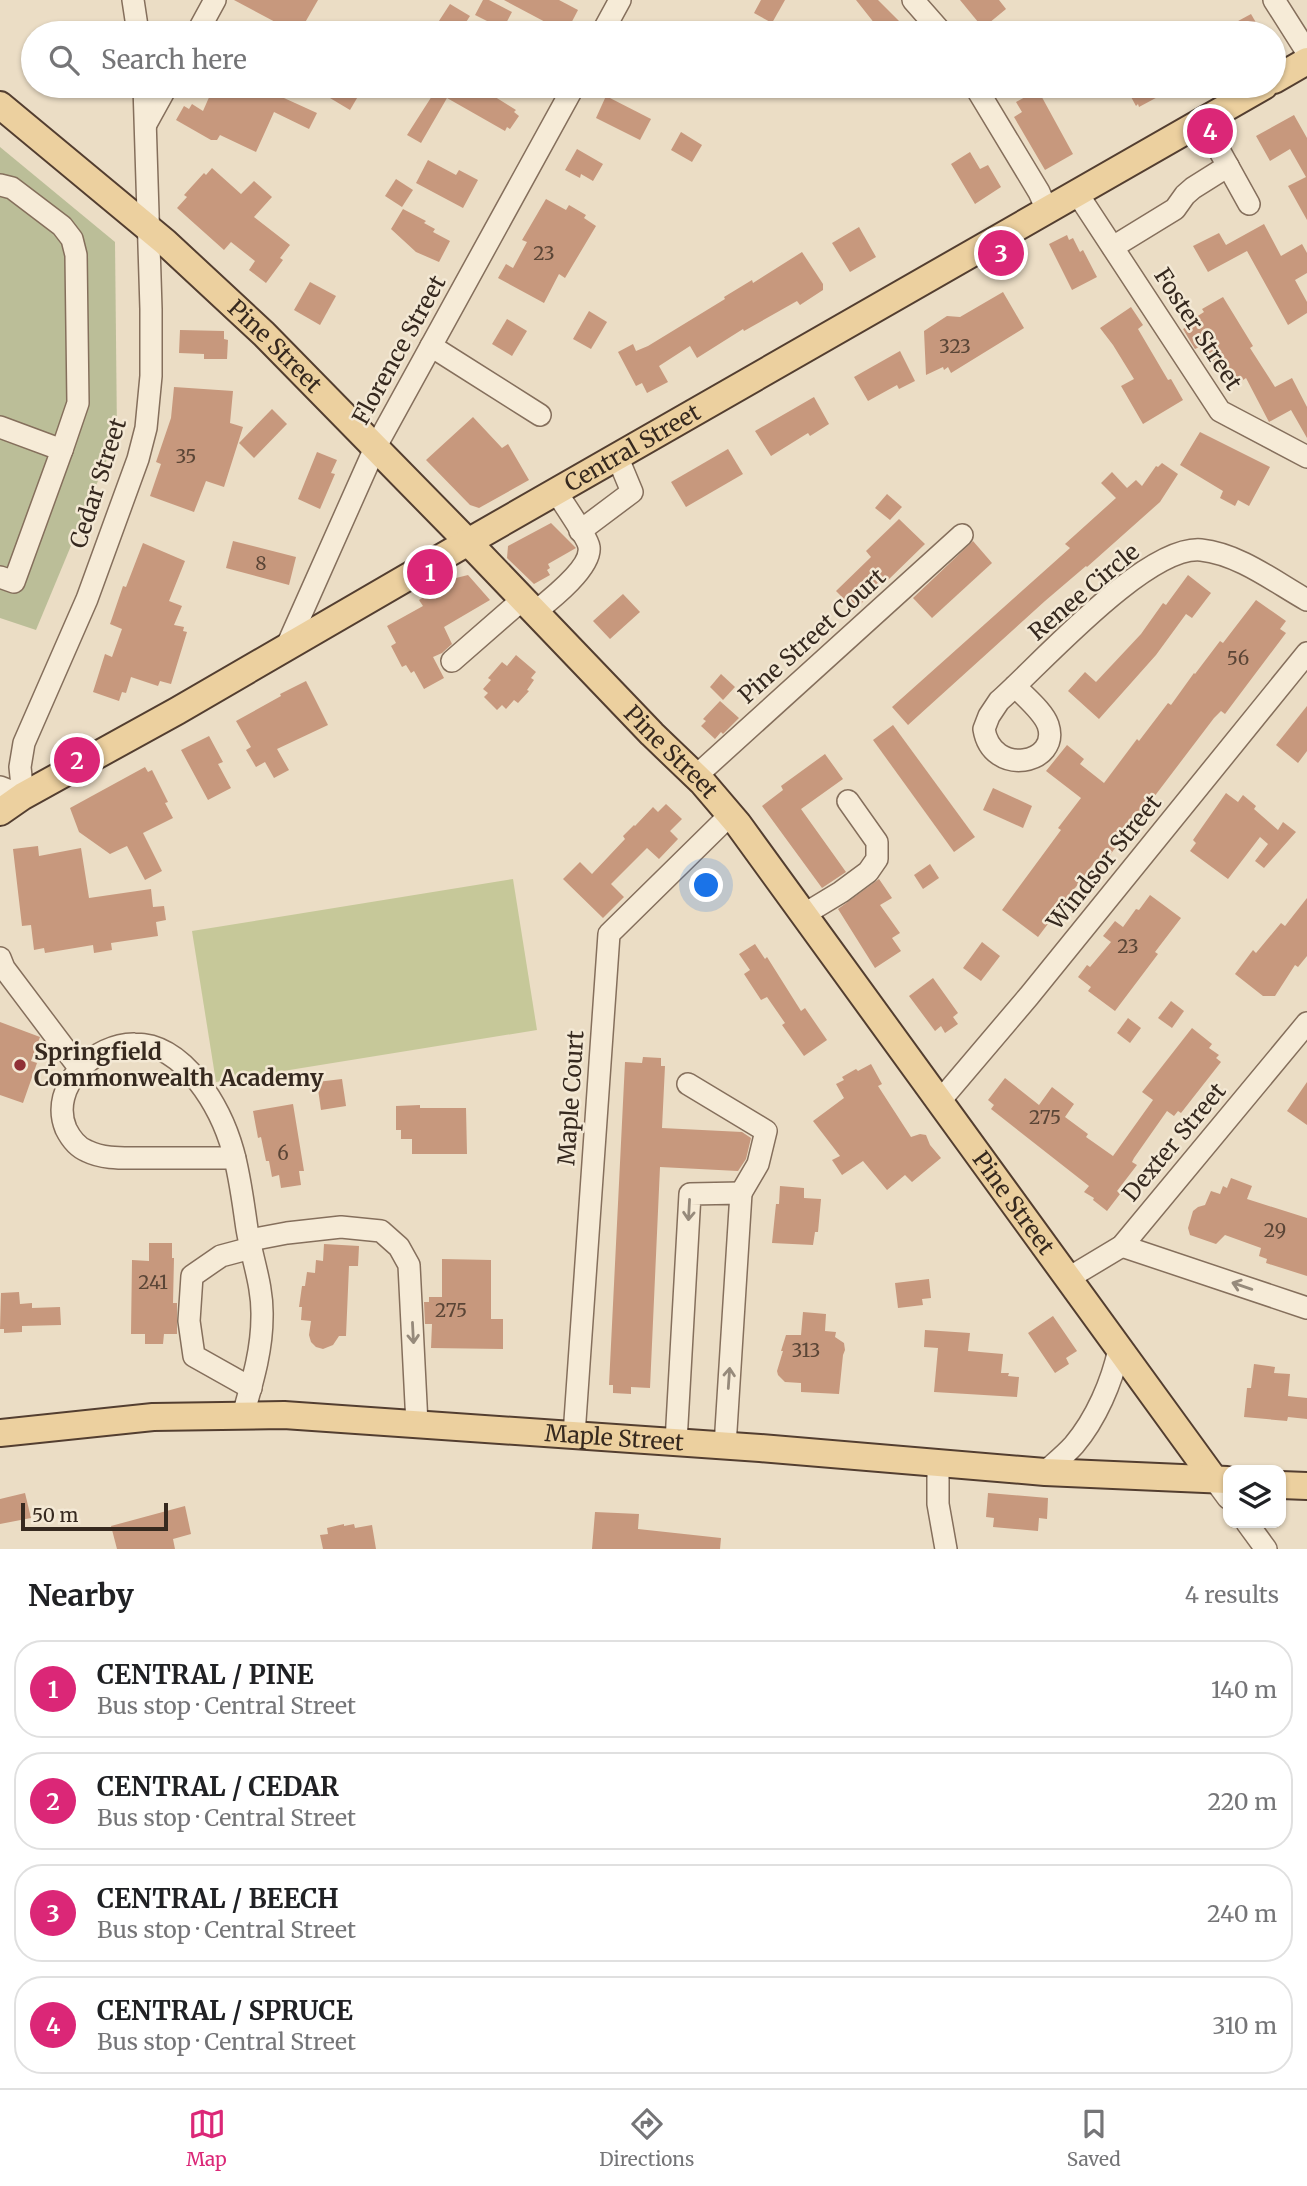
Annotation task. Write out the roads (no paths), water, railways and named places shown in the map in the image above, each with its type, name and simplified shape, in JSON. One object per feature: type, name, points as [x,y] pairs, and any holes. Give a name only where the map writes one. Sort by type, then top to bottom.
[{"type":"main road","points":[[1286,73],[1306,62]]},
{"type":"main road","name":"Central Street","points":[[0,813],[12,792],[177,711],[1243,98]]},
{"type":"main road","name":"Pine Street","points":[[0,105],[207,279],[696,776],[730,815],[1067,1279],[1223,1485]]},
{"type":"main road","name":"Maple Street","points":[[0,1433],[153,1417],[284,1415],[676,1442],[1223,1486]]},
{"type":"main road","points":[[1286,1485],[1307,1486]]},
{"type":"street","points":[[133,0],[136,21]]},
{"type":"street","points":[[204,21],[215,0]]},
{"type":"street","points":[[609,21],[621,0]]},
{"type":"street","points":[[913,0],[931,21]]},
{"type":"street","points":[[1274,0],[1285,21]]},
{"type":"street","points":[[1286,23],[1306,62]]},
{"type":"street","name":"Cedar Street","points":[[12,792],[24,743],[87,599],[138,459],[146,428],[151,363],[145,98]]},
{"type":"street","points":[[146,124],[160,98]]},
{"type":"street","name":"Florence Street","points":[[286,648],[375,448],[567,98]]},
{"type":"street","points":[[982,98],[1047,210]]},
{"type":"street","points":[[1203,121],[1249,204]]},
{"type":"street","points":[[1113,247],[1175,209],[1193,188],[1228,166]]},
{"type":"street","points":[[0,185],[12,188],[62,226],[72,239],[76,255],[78,403],[14,582],[0,578]]},
{"type":"street","name":"Foster Street","points":[[1077,193],[1220,411],[1307,457]]},
{"type":"street","points":[[431,346],[540,415]]},
{"type":"street","points":[[0,427],[62,450]]},
{"type":"street","points":[[580,531],[632,492],[617,456]]},
{"type":"street","points":[[452,661],[581,569],[588,558],[590,545],[556,491]]},
{"type":"street","name":"Pine Street Court","points":[[696,776],[962,535]]},
{"type":"street","name":"Renee Circle","points":[[1015,686],[1079,624],[1113,596],[1146,570],[1180,553],[1198,550],[1219,554],[1307,600]]},
{"type":"street","name":"Windsor Street","points":[[939,1102],[1029,996],[1307,653]]},
{"type":"street","points":[[803,915],[833,898],[868,872],[877,859],[877,842],[848,802]]},
{"type":"street","name":"Maple Court","points":[[574,1435],[609,934],[730,815]]},
{"type":"street","points":[[0,958],[4,968],[80,1069]]},
{"type":"street","name":"Dexter Street","points":[[1067,1279],[1122,1246],[1305,1030]]},
{"type":"street","points":[[235,1158],[122,1158],[86,1151],[70,1136],[63,1116],[66,1092],[80,1069],[96,1055],[127,1044],[150,1045],[171,1054],[188,1070],[205,1093],[227,1134],[235,1158],[259,1279],[262,1320],[260,1353],[243,1416]]},
{"type":"street","points":[[688,1084],[766,1131],[758,1164],[741,1193],[725,1446]]},
{"type":"street","points":[[676,1442],[690,1194],[741,1193]]},
{"type":"street","points":[[251,1388],[194,1356],[189,1321],[191,1276],[221,1256],[287,1233],[341,1227],[381,1231],[399,1247],[408,1265],[417,1424]]},
{"type":"street","points":[[1122,1246],[1307,1308]]},
{"type":"street","points":[[1045,1472],[1075,1444],[1100,1404],[1113,1376],[1119,1349]]},
{"type":"street","points":[[938,1463],[938,1504],[946,1549]]},
{"type":"street","points":[[1251,1528],[1266,1549]]},
{"type":"place","name":"CENTRAL / SPRUCE","points":[[1210,131]]},
{"type":"place","name":"CENTRAL / BEECH","points":[[1001,253]]},
{"type":"place","name":"CENTRAL / PINE","points":[[430,572]]},
{"type":"place","name":"CENTRAL / CEDAR","points":[[77,760]]},
{"type":"place","name":"Springfield Commonwealth Academy","points":[[20,1065]]}]
